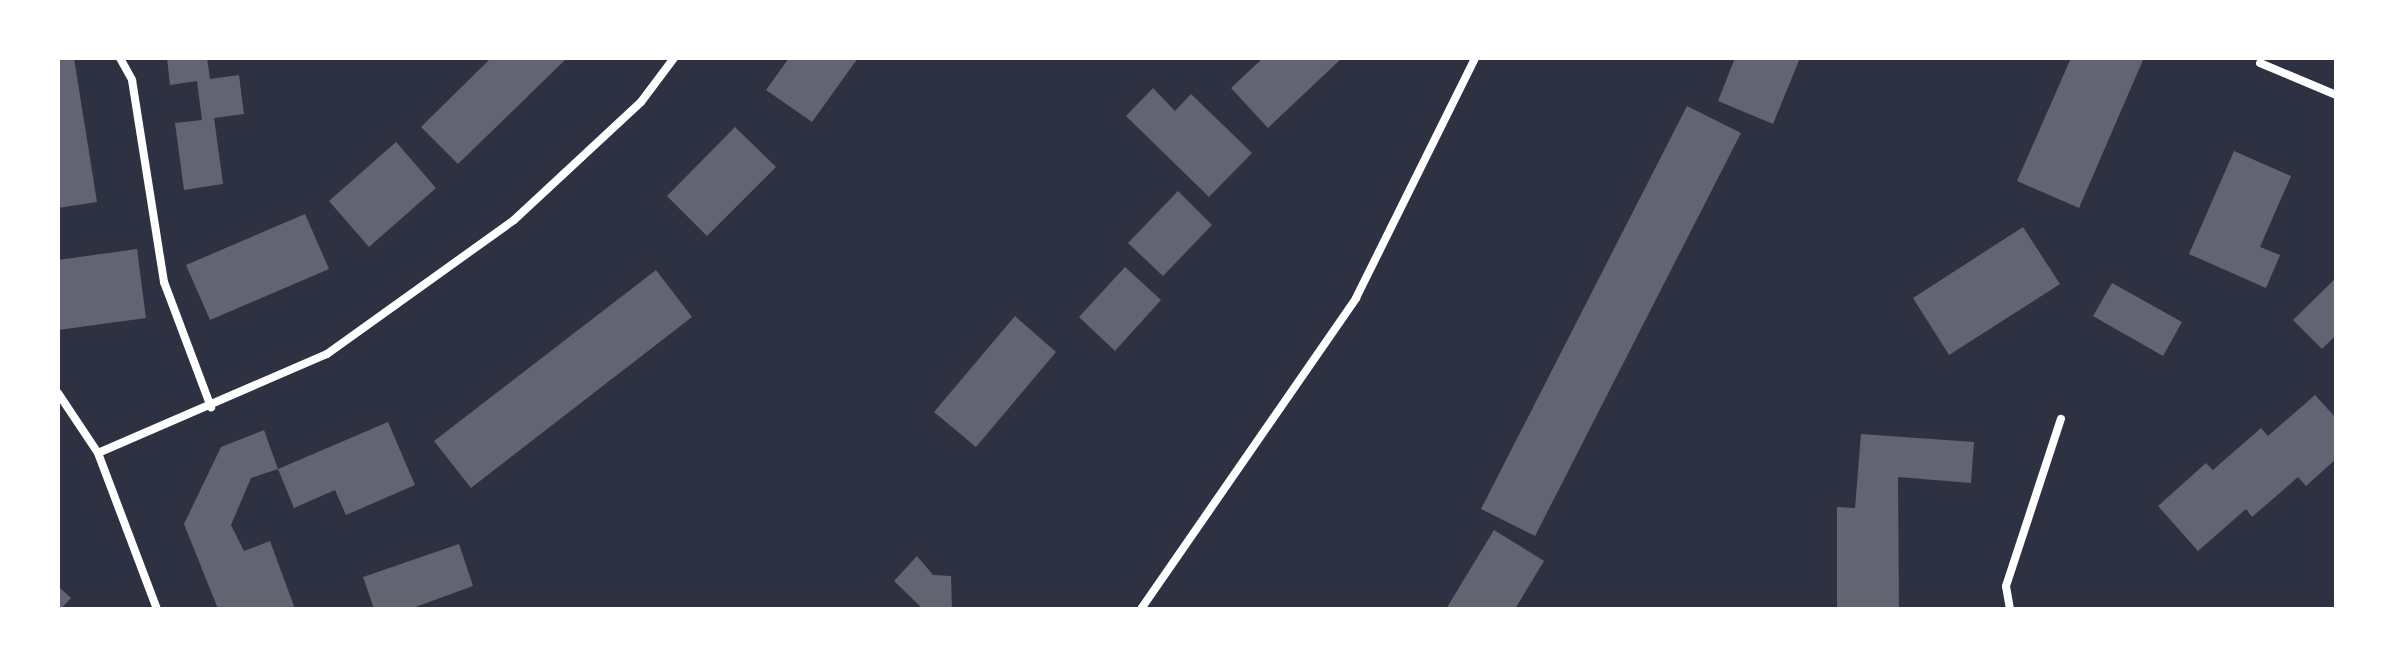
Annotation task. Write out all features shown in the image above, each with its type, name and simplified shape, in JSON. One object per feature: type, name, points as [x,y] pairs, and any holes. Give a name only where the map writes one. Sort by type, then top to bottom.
[{"type":"street","points":[[120,58],[132,80],[164,282],[211,407]]},
{"type":"street","points":[[98,453],[211,407],[327,354],[514,220],[641,102],[674,58]]},
{"type":"street","points":[[1141,609],[1356,298],[1475,58]]},
{"type":"street","points":[[2260,63],[2336,95]]},
{"type":"street","points":[[58,393],[98,453],[157,609]]},
{"type":"street","points":[[2010,609],[2006,586],[2061,419]]},
{"type":"building","points":[[58,58],[74,58],[97,202],[58,208]]},
{"type":"building","points":[[167,58],[207,58],[210,79],[239,75],[244,114],[214,118],[223,184],[184,190],[175,123],[202,120],[197,81],[170,85]]},
{"type":"building","points":[[491,58],[567,58],[458,164],[421,127]]},
{"type":"building","points":[[789,58],[858,58],[812,122],[766,90]]},
{"type":"building","points":[[1263,58],[1342,58],[1268,128],[1231,88]]},
{"type":"building","points":[[1735,58],[1800,58],[1773,124],[1718,101]]},
{"type":"building","points":[[2071,58],[2143,60],[2079,208],[2017,181]]},
{"type":"building","points":[[1153,88],[1175,111],[1191,94],[1252,153],[1209,197],[1126,116]]},
{"type":"building","points":[[1687,106],[1741,133],[1535,536],[1481,509]]},
{"type":"building","points":[[735,127],[776,167],[707,236],[667,196]]},
{"type":"building","points":[[396,142],[436,188],[369,247],[329,201]]},
{"type":"building","points":[[2234,151],[2291,176],[2260,247],[2280,255],[2266,288],[2189,254]]},
{"type":"building","points":[[1178,191],[1212,225],[1163,276],[1128,243]]},
{"type":"building","points":[[305,214],[329,269],[210,320],[186,265]]},
{"type":"building","points":[[2023,227],[2060,284],[1949,355],[1913,298]]},
{"type":"building","points":[[137,249],[146,318],[58,330],[58,260]]},
{"type":"building","points":[[1125,267],[1161,300],[1115,351],[1079,317]]},
{"type":"building","points":[[656,270],[692,317],[471,488],[434,441]]},
{"type":"building","points":[[2336,278],[2336,335],[2322,349],[2293,320]]},
{"type":"building","points":[[2112,283],[2182,322],[2163,356],[2093,316]]},
{"type":"building","points":[[1015,316],[1056,352],[976,447],[934,412]]},
{"type":"building","points":[[2315,395],[2336,418],[2336,459],[2306,486],[2298,477],[2252,517],[2246,509],[2198,551],[2158,506],[2206,463],[2213,470],[2261,428],[2268,436]]},
{"type":"building","points":[[388,422],[415,485],[346,515],[335,490],[294,508],[278,469]]},
{"type":"building","points":[[264,430],[278,469],[251,478],[231,525],[244,551],[270,541],[295,609],[218,609],[184,524],[221,447]]},
{"type":"building","points":[[1861,434],[1974,442],[1971,483],[1898,477],[1899,609],[1837,609],[1837,507],[1855,508]]},
{"type":"building","points":[[1494,530],[1544,561],[1515,609],[1446,609]]},
{"type":"building","points":[[459,544],[473,586],[410,609],[374,609],[363,577]]},
{"type":"building","points":[[917,556],[933,575],[951,576],[952,609],[923,609],[894,581]]},
{"type":"building","points":[[58,586],[71,598],[61,609],[58,609]]}]
